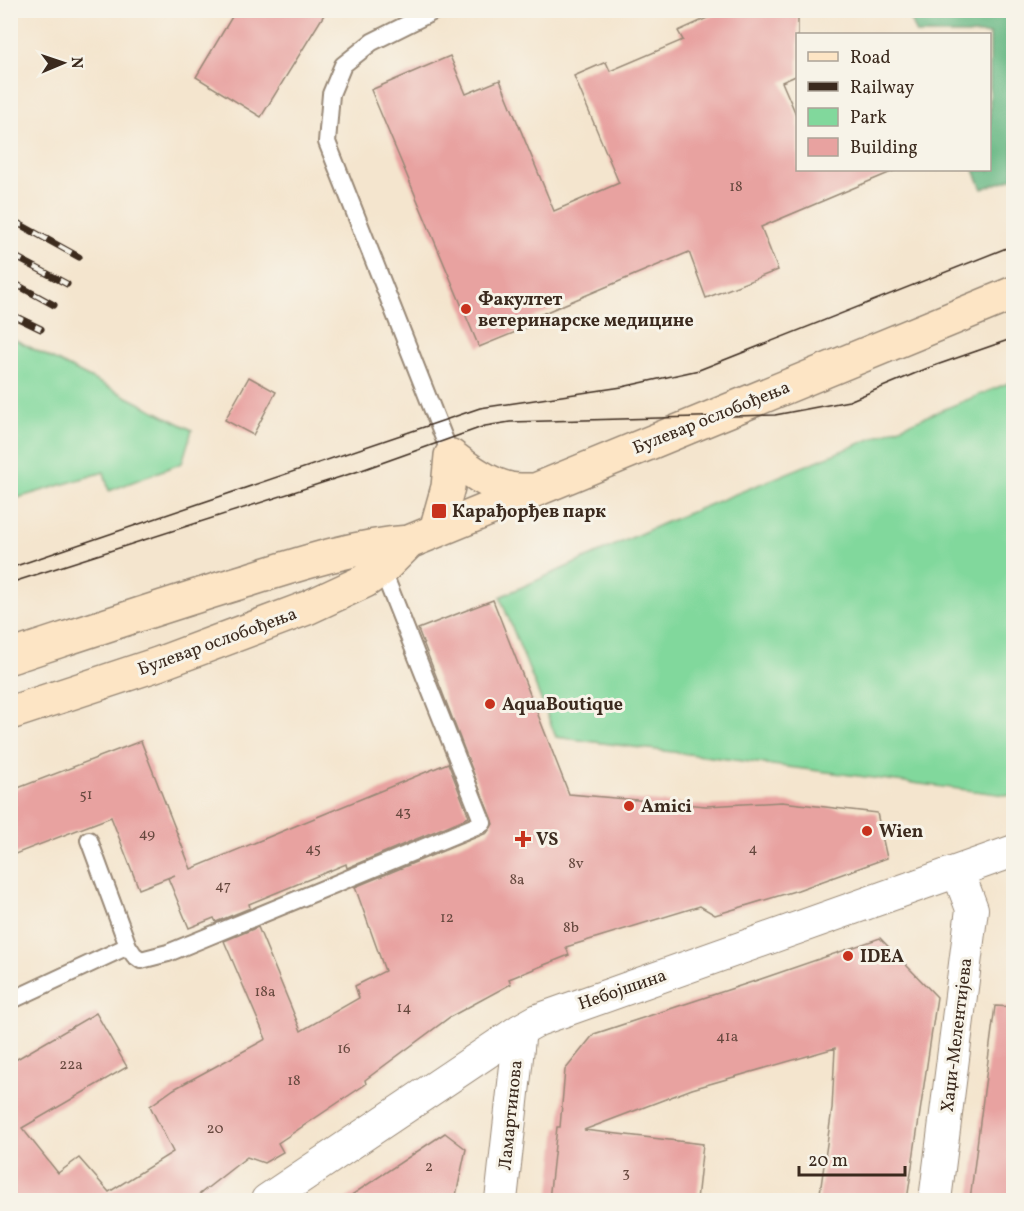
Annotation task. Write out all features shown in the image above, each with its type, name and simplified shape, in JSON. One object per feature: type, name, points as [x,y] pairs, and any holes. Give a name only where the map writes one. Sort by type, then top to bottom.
[{"type":"main road","name":"Булевар ослобођења","points":[[10,657],[139,613],[308,561],[423,536],[1014,293]]},
{"type":"main road","points":[[451,456],[464,466],[509,489],[535,490]]},
{"type":"main road","points":[[423,536],[451,472],[451,456]]},
{"type":"main road","name":"Булевар ослобођења","points":[[10,713],[158,664],[307,608],[365,581],[423,536]]},
{"type":"street","name":"Небојшина","points":[[267,1200],[538,1020],[1014,851]]},
{"type":"street","name":"Хаџи-Мелентијева","points":[[935,1200],[972,909],[958,872]]},
{"type":"street","name":"Ламартинова","points":[[501,1200],[520,1030]]},
{"type":"lane","points":[[436,10],[372,42],[343,64],[331,94],[327,142],[451,456]]},
{"type":"lane","points":[[89,840],[128,946],[141,960],[168,954],[483,823],[382,569]]},
{"type":"lane","points":[[10,1001],[128,946]]},
{"type":"green space","points":[[907,11],[1013,11],[1013,178],[982,189],[974,171],[991,171],[991,33],[917,33]]},
{"type":"green space","points":[[10,337],[192,430],[182,463],[109,491],[104,472],[11,500]]},
{"type":"green space","name":"Карађорђев парк","points":[[1013,381],[1013,796],[556,737],[500,597],[662,524]]},
{"type":"building","points":[[236,10],[327,10],[261,117],[196,77]]},
{"type":"building","points":[[725,10],[798,10],[796,76],[782,82],[796,114],[796,171],[894,171],[761,227],[778,270],[706,298],[689,252],[525,321],[528,327],[479,347],[371,90],[450,56],[466,94],[500,80],[554,211],[619,183],[574,76],[606,62],[610,71],[683,40],[678,31]]},
{"type":"building","points":[[249,377],[276,392],[253,435],[225,420]]},
{"type":"building","points":[[493,600],[569,794],[706,806],[782,802],[877,813],[887,858],[798,890],[715,915],[700,906],[566,947],[569,955],[509,979],[511,984],[450,1017],[365,1080],[366,1084],[278,1143],[283,1152],[264,1163],[247,1157],[192,1200],[10,1200],[10,1063],[96,1013],[127,1067],[22,1128],[58,1173],[79,1158],[109,1192],[173,1152],[150,1106],[174,1089],[266,1039],[224,941],[258,927],[301,1031],[359,998],[355,986],[385,971],[355,887],[487,833],[493,824],[418,629]]},
{"type":"building","points":[[141,741],[191,869],[448,763],[469,817],[347,868],[346,864],[249,904],[250,908],[216,922],[214,918],[189,928],[168,878],[175,875],[139,889],[111,817],[10,856],[10,791]]},
{"type":"building","points":[[880,938],[937,997],[907,1200],[819,1200],[832,1109],[835,1048],[692,1089],[584,1130],[703,1144],[697,1200],[549,1200],[557,1127],[560,1127],[565,1070],[594,1034]]},
{"type":"building","points":[[995,1006],[1014,1007],[1014,1200],[970,1200]]},
{"type":"building","points":[[445,1133],[466,1149],[455,1200],[344,1200]]},
{"type":"tram line","points":[[10,568],[480,408],[622,387],[699,370],[1014,245]]},
{"type":"tram line","points":[[10,583],[359,471],[485,426],[510,422],[775,415],[849,401],[928,368],[1014,338]]},
{"type":"railway","points":[[10,219],[79,257]]},
{"type":"railway","points":[[10,254],[67,284]]},
{"type":"railway","points":[[10,281],[54,305]]},
{"type":"railway","points":[[10,314],[41,329]]},
{"type":"place","name":"Факултет ветеринарске медицине","points":[[466,309]]},
{"type":"place","name":"Карађорђев парк","points":[[439,511]]},
{"type":"place","name":"AquaBoutique","points":[[490,704]]},
{"type":"place","name":"Amici","points":[[629,806]]},
{"type":"place","name":"Wien","points":[[867,831]]},
{"type":"place","name":"VS","points":[[523,839]]},
{"type":"place","name":"IDEA","points":[[848,956]]}]
